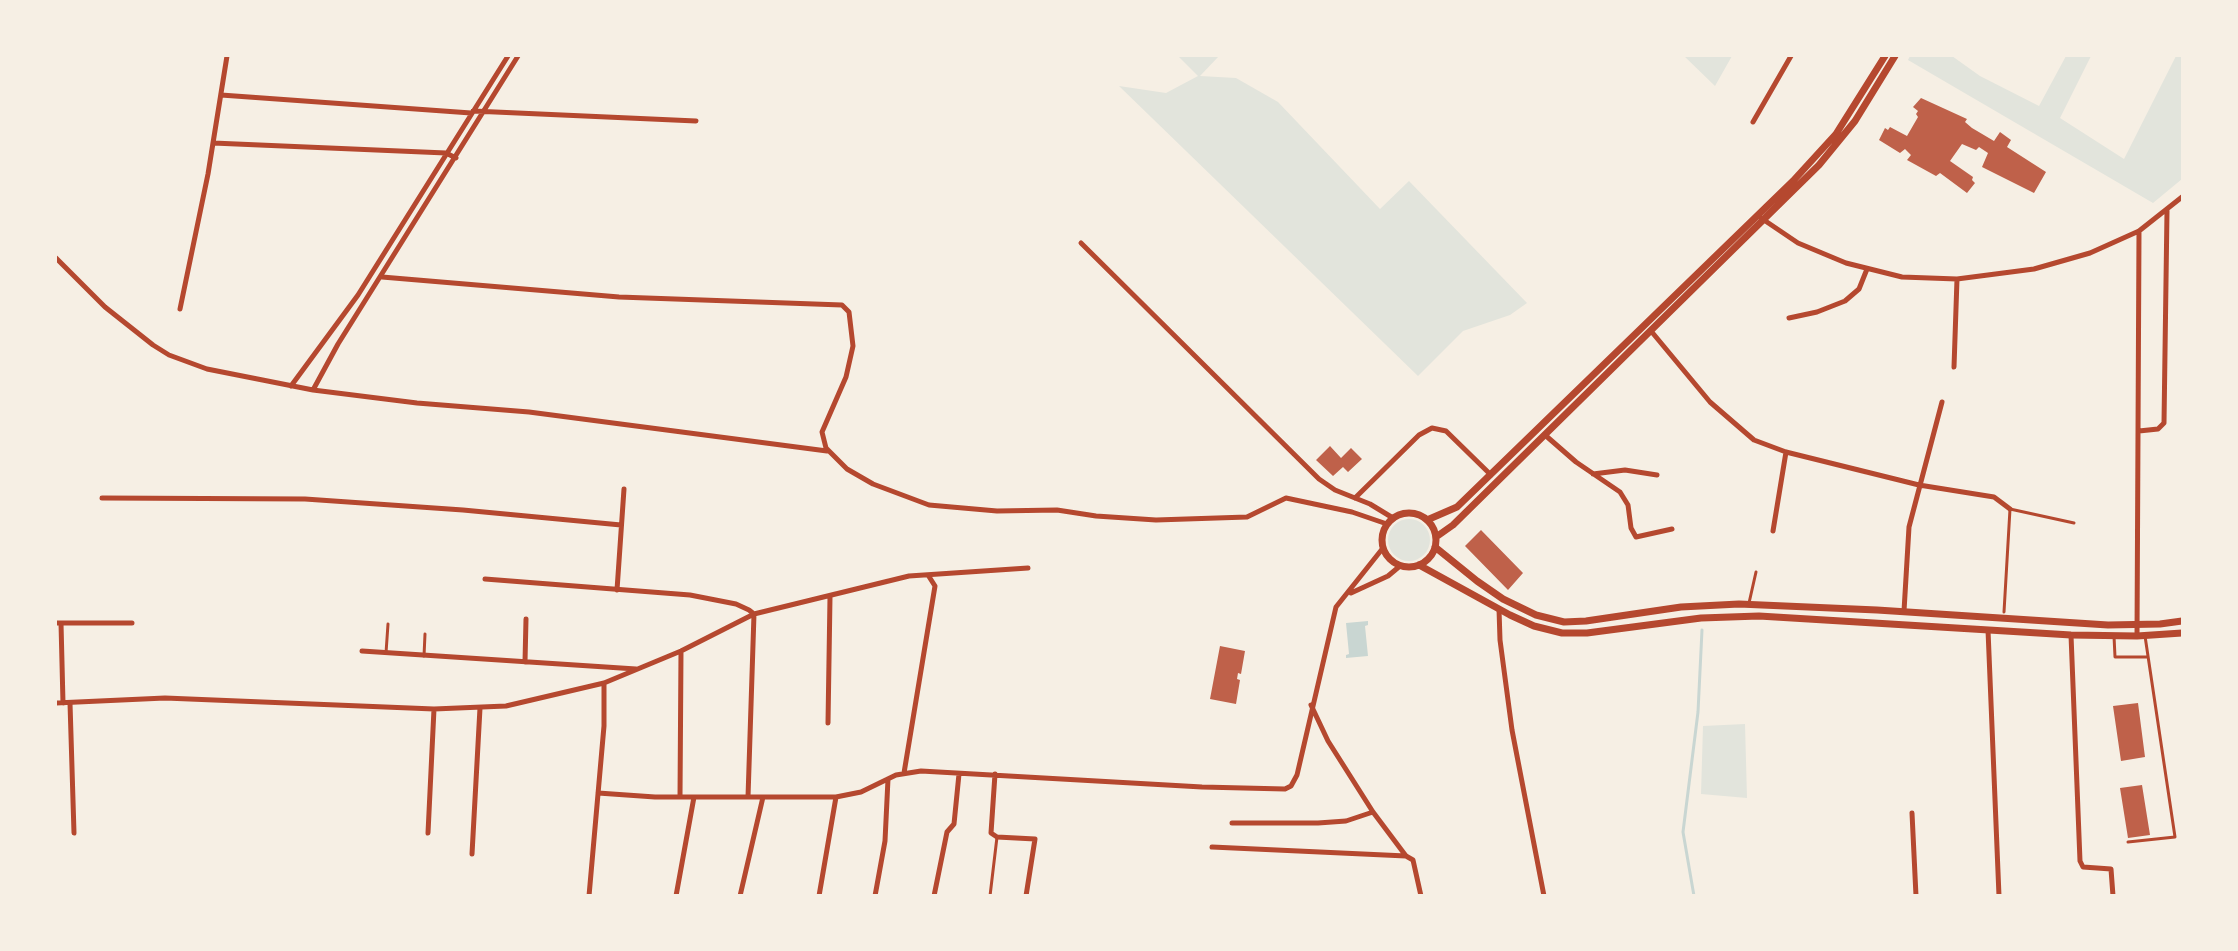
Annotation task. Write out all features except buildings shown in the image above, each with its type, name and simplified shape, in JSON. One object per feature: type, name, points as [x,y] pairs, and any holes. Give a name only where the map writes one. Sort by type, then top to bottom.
[{"type":"street","points":[[180,309],[213,143],[226,56]]},
{"type":"street","points":[[291,386],[348,309],[508,56]]},
{"type":"street","points":[[313,390],[357,314],[518,56]]},
{"type":"street","points":[[1753,123],[1791,56]]},
{"type":"street","points":[[1436,537],[1453,525],[1651,331],[1761,218],[1836,134],[1885,56]]},
{"type":"street","points":[[1427,520],[1457,507],[1841,139],[1866,104],[1895,56]]},
{"type":"street","points":[[495,76],[504,80]]},
{"type":"street","points":[[221,95],[472,112],[696,121]]},
{"type":"street","points":[[213,143],[446,153],[456,158]]},
{"type":"street","points":[[1761,218],[1798,243],[1867,270],[1902,277],[1958,279],[2006,274],[2090,253],[2139,231],[2168,211],[2182,197]]},
{"type":"street","points":[[2139,431],[2152,431],[2164,423],[2168,211]]},
{"type":"street","points":[[2137,636],[2139,231]]},
{"type":"street","points":[[1082,243],[1319,479],[1335,490],[1355,498],[1390,521]]},
{"type":"street","points":[[56,258],[105,307],[169,355],[207,369],[313,390],[417,403],[529,412],[744,441],[782,443],[828,451]]},
{"type":"street","points":[[1789,318],[1817,312],[1845,301],[1859,289],[1867,270]]},
{"type":"street","points":[[382,277],[619,297],[842,305],[849,312],[853,346],[846,377],[822,432],[828,451],[847,469],[902,497],[956,508],[997,511],[1058,510],[1096,516],[1155,520],[1247,517],[1286,498],[1390,521],[1409,513],[1427,520],[1436,537],[1435,547],[1429,558],[1419,565]]},
{"type":"street","points":[[1954,367],[1958,279]]},
{"type":"street","points":[[348,309],[357,314]]},
{"type":"street","points":[[1651,331],[1710,402],[1741,431],[1761,444],[1919,484],[1994,497],[2010,509]]},
{"type":"street","points":[[1904,611],[1909,527],[1942,402]]},
{"type":"street","points":[[1355,498],[1419,435],[1432,428],[1446,431],[1491,475]]},
{"type":"street","points":[[1545,435],[1593,474],[1611,485],[1624,498],[1631,528],[1636,537],[1672,529]]},
{"type":"street","points":[[1773,531],[1786,452]]},
{"type":"street","points":[[1593,474],[1625,470],[1657,475]]},
{"type":"street","points":[[617,590],[624,489]]},
{"type":"street","points":[[102,498],[305,500],[464,510],[621,525]]},
{"type":"street","points":[[1390,521],[1382,536],[1383,548],[1390,560],[1400,566],[1419,565],[1534,626],[1574,634],[1683,619],[1739,616],[2071,635],[2145,636],[2182,633]]},
{"type":"street","points":[[1435,547],[1477,582],[1503,599],[1536,615],[1564,622],[1586,621],[1681,607],[1748,604],[1904,611],[2137,626],[2182,621]]},
{"type":"street","points":[[598,793],[680,797],[836,797],[861,792],[903,773],[995,774],[1202,787],[1285,789],[1291,786],[1297,775],[1311,705],[1335,610],[1383,548]]},
{"type":"street","points":[[1347,595],[1388,576],[1400,566]]},
{"type":"street","points":[[56,703],[165,698],[434,709],[480,708],[530,702],[604,682],[638,670],[754,614],[902,578],[928,574],[1028,568]]},
{"type":"street","points":[[903,773],[935,586],[928,574]]},
{"type":"street","points":[[485,579],[690,595],[736,604],[754,614]]},
{"type":"street","points":[[828,723],[830,597]]},
{"type":"street","points":[[1499,609],[1500,640],[1512,730],[1544,896]]},
{"type":"street","points":[[748,797],[754,614]]},
{"type":"street","points":[[525,662],[526,619]]},
{"type":"street","points":[[74,833],[66,703],[58,623],[132,623]]},
{"type":"street","points":[[1988,630],[1999,896]]},
{"type":"street","points":[[2071,635],[2080,861],[2083,867],[2111,868],[2113,896]]},
{"type":"street","points":[[362,651],[638,670]]},
{"type":"street","points":[[680,797],[681,651]]},
{"type":"street","points":[[589,896],[604,726],[604,682]]},
{"type":"street","points":[[1311,705],[1328,741],[1373,812],[1416,866],[1421,896]]},
{"type":"street","points":[[472,854],[480,708]]},
{"type":"street","points":[[428,833],[434,709]]},
{"type":"street","points":[[934,896],[947,832],[954,824],[958,774]]},
{"type":"street","points":[[995,774],[991,833],[997,837],[1035,839],[1026,896]]},
{"type":"street","points":[[875,896],[885,841],[888,779]]},
{"type":"street","points":[[676,896],[694,797]]},
{"type":"street","points":[[740,896],[764,797]]},
{"type":"street","points":[[819,896],[836,797]]},
{"type":"street","points":[[1232,823],[1328,822],[1356,819],[1373,812]]},
{"type":"street","points":[[1912,813],[1916,896]]},
{"type":"street","points":[[1212,848],[1406,856]]},
{"type":"lane","points":[[2004,612],[2010,509],[2073,523]]},
{"type":"lane","points":[[1748,604],[1756,572]]},
{"type":"lane","points":[[386,653],[388,624]]},
{"type":"lane","points":[[424,656],[425,634]]},
{"type":"lane","points":[[2114,636],[2115,657],[2148,657]]},
{"type":"lane","points":[[2128,842],[2175,837],[2145,636]]},
{"type":"lane","points":[[990,896],[997,837]]},
{"type":"shaded area","points":[[1178,56],[1219,56],[1200,76],[1236,78],[1278,102],[1380,209],[1409,181],[1527,303],[1510,315],[1463,331],[1418,376],[1119,86],[1166,93],[1198,76]]},
{"type":"shaded area","points":[[1684,56],[1732,56],[1715,86]]},
{"type":"shaded area","points":[[1910,56],[1952,56],[1980,76],[2039,106],[2066,56],[2091,56],[2060,118],[2124,159],[2176,56],[2182,56],[2182,179],[2153,203],[1908,60]]},
{"type":"shaded area","points":[[1409,519],[1417,520],[1424,525],[1429,532],[1429,548],[1424,555],[1417,560],[1409,561],[1401,560],[1394,555],[1389,548],[1388,540],[1389,532],[1394,525],[1401,520]]},
{"type":"shaded area","points":[[1368,621],[1368,625],[1365,626],[1368,656],[1346,658],[1349,654],[1346,623]]},
{"type":"shaded area","points":[[1745,724],[1747,798],[1701,794],[1703,726]]},
{"type":"waterway","points":[[1694,896],[1683,832],[1698,712],[1702,630]]}]
